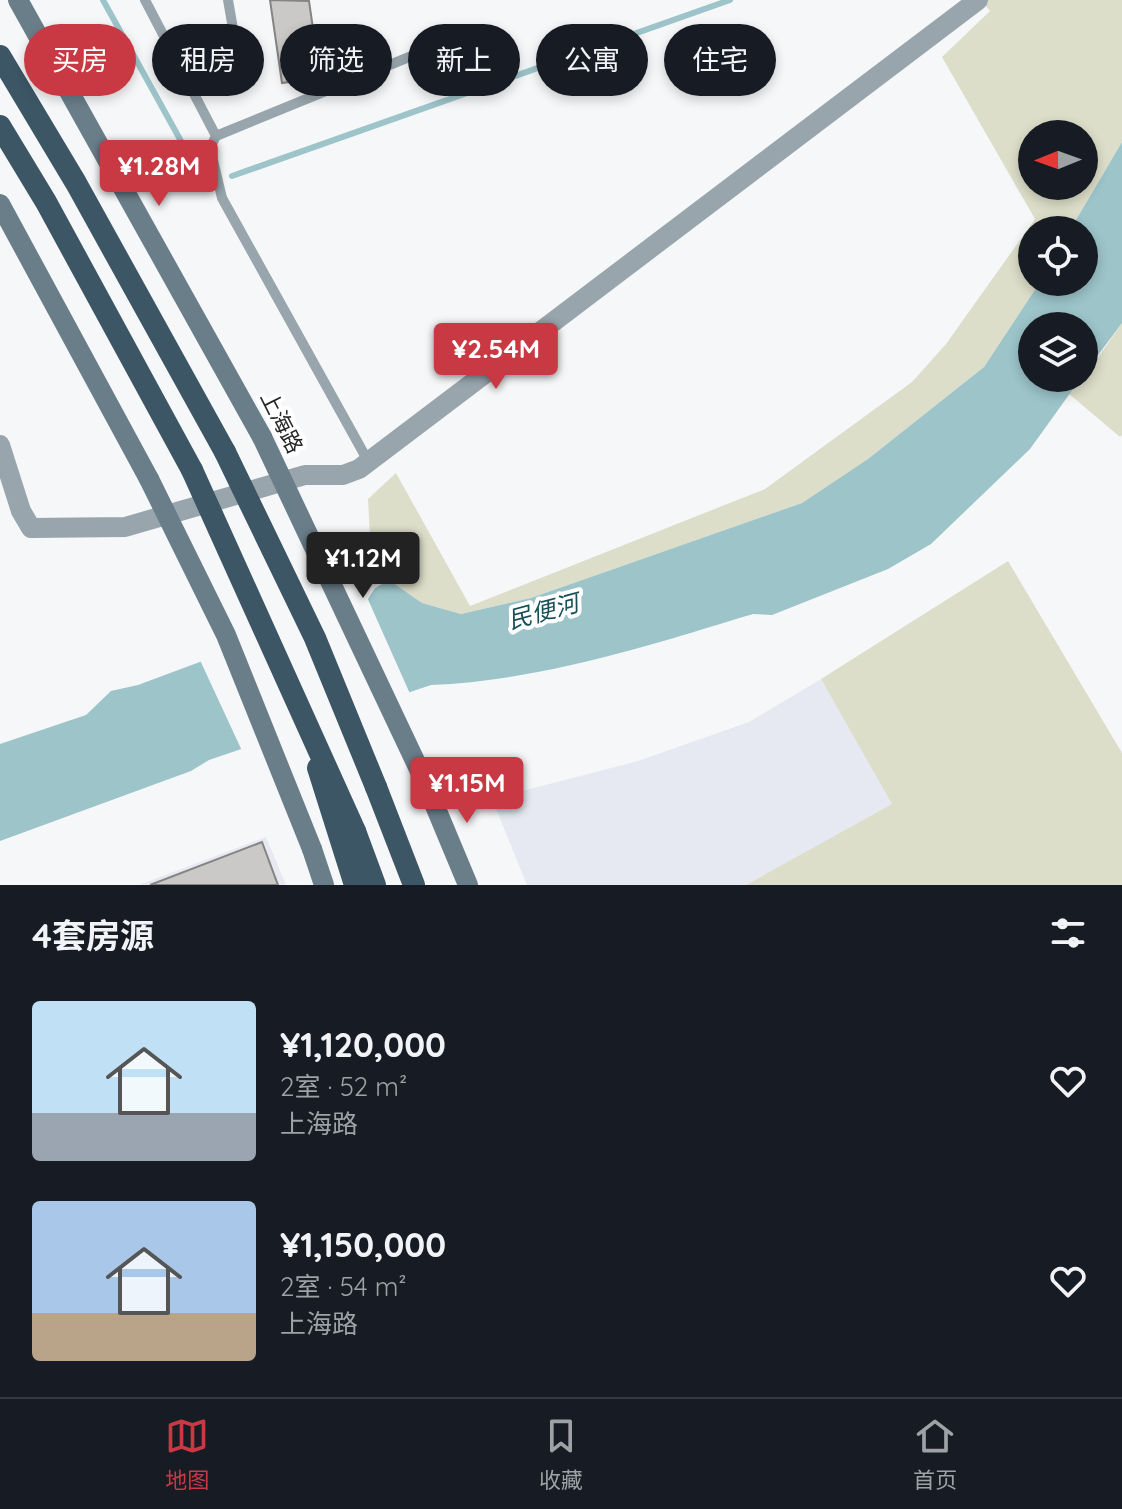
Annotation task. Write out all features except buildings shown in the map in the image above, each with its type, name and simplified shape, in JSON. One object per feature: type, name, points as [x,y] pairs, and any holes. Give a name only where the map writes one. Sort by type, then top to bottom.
[{"type":"highway","points":[[0,56],[76,183],[225,452],[315,638],[414,885]]},
{"type":"highway","points":[[0,126],[46,202],[192,470],[295,696],[347,833],[375,885]]},
{"type":"highway","points":[[347,833],[355,885]]},
{"type":"main road","name":"上海路","points":[[18,0],[262,437],[425,782],[468,885]]},
{"type":"main road","points":[[0,204],[149,479],[226,635],[324,885]]},
{"type":"street","points":[[0,445],[21,511],[31,528],[50,530],[125,527],[305,475],[343,475],[368,461],[978,0]]},
{"type":"lane","points":[[145,0],[216,136]]},
{"type":"lane","points":[[228,0],[232,24]]},
{"type":"lane","points":[[368,461],[222,198],[210,148],[216,136],[408,57]]},
{"type":"shaded area","points":[[821,679],[893,804],[746,885],[527,885],[492,799],[638,761],[749,722]]},
{"type":"shaded area","points":[[266,837],[286,885],[139,885]]},
{"type":"green space","points":[[981,0],[1122,0],[1122,142],[1098,183],[1098,120],[1018,120],[1018,189],[942,57],[990,11]]},
{"type":"green space","points":[[1024,200],[1088,200],[1078,216],[1033,216]]},
{"type":"green space","points":[[1018,243],[1018,296],[1031,296],[984,367],[868,459],[802,503],[531,598],[461,614],[422,603],[389,580],[370,536],[368,499],[396,473],[470,606],[765,489],[912,382],[946,344]]},
{"type":"green space","points":[[1122,323],[1120,437],[1068,393],[1098,392],[1098,358]]},
{"type":"green space","points":[[1008,561],[1122,753],[1122,885],[746,885],[892,804],[821,679]]},
{"type":"water","points":[[1122,142],[1122,323],[1098,355],[1098,312],[1020,312],[1031,296],[1098,296],[1098,216],[1078,216],[1088,200],[1098,200],[1098,183]]},
{"type":"water","name":"民便河","points":[[1018,315],[1018,392],[1071,392],[1030,449],[931,544],[888,569],[772,615],[753,614],[554,669],[473,682],[431,685],[209,760],[191,771],[0,841],[0,744],[86,715],[111,691],[138,685],[368,599],[375,588],[389,580],[422,603],[461,614],[531,598],[802,503],[868,459],[984,367]]},
{"type":"pier","points":[[366,595],[411,696],[243,753],[199,658]]},
{"type":"waterway","points":[[103,0],[192,161]]},
{"type":"waterway","points":[[232,176],[730,0]]},
{"type":"waterway","points":[[190,187],[201,184]]}]
